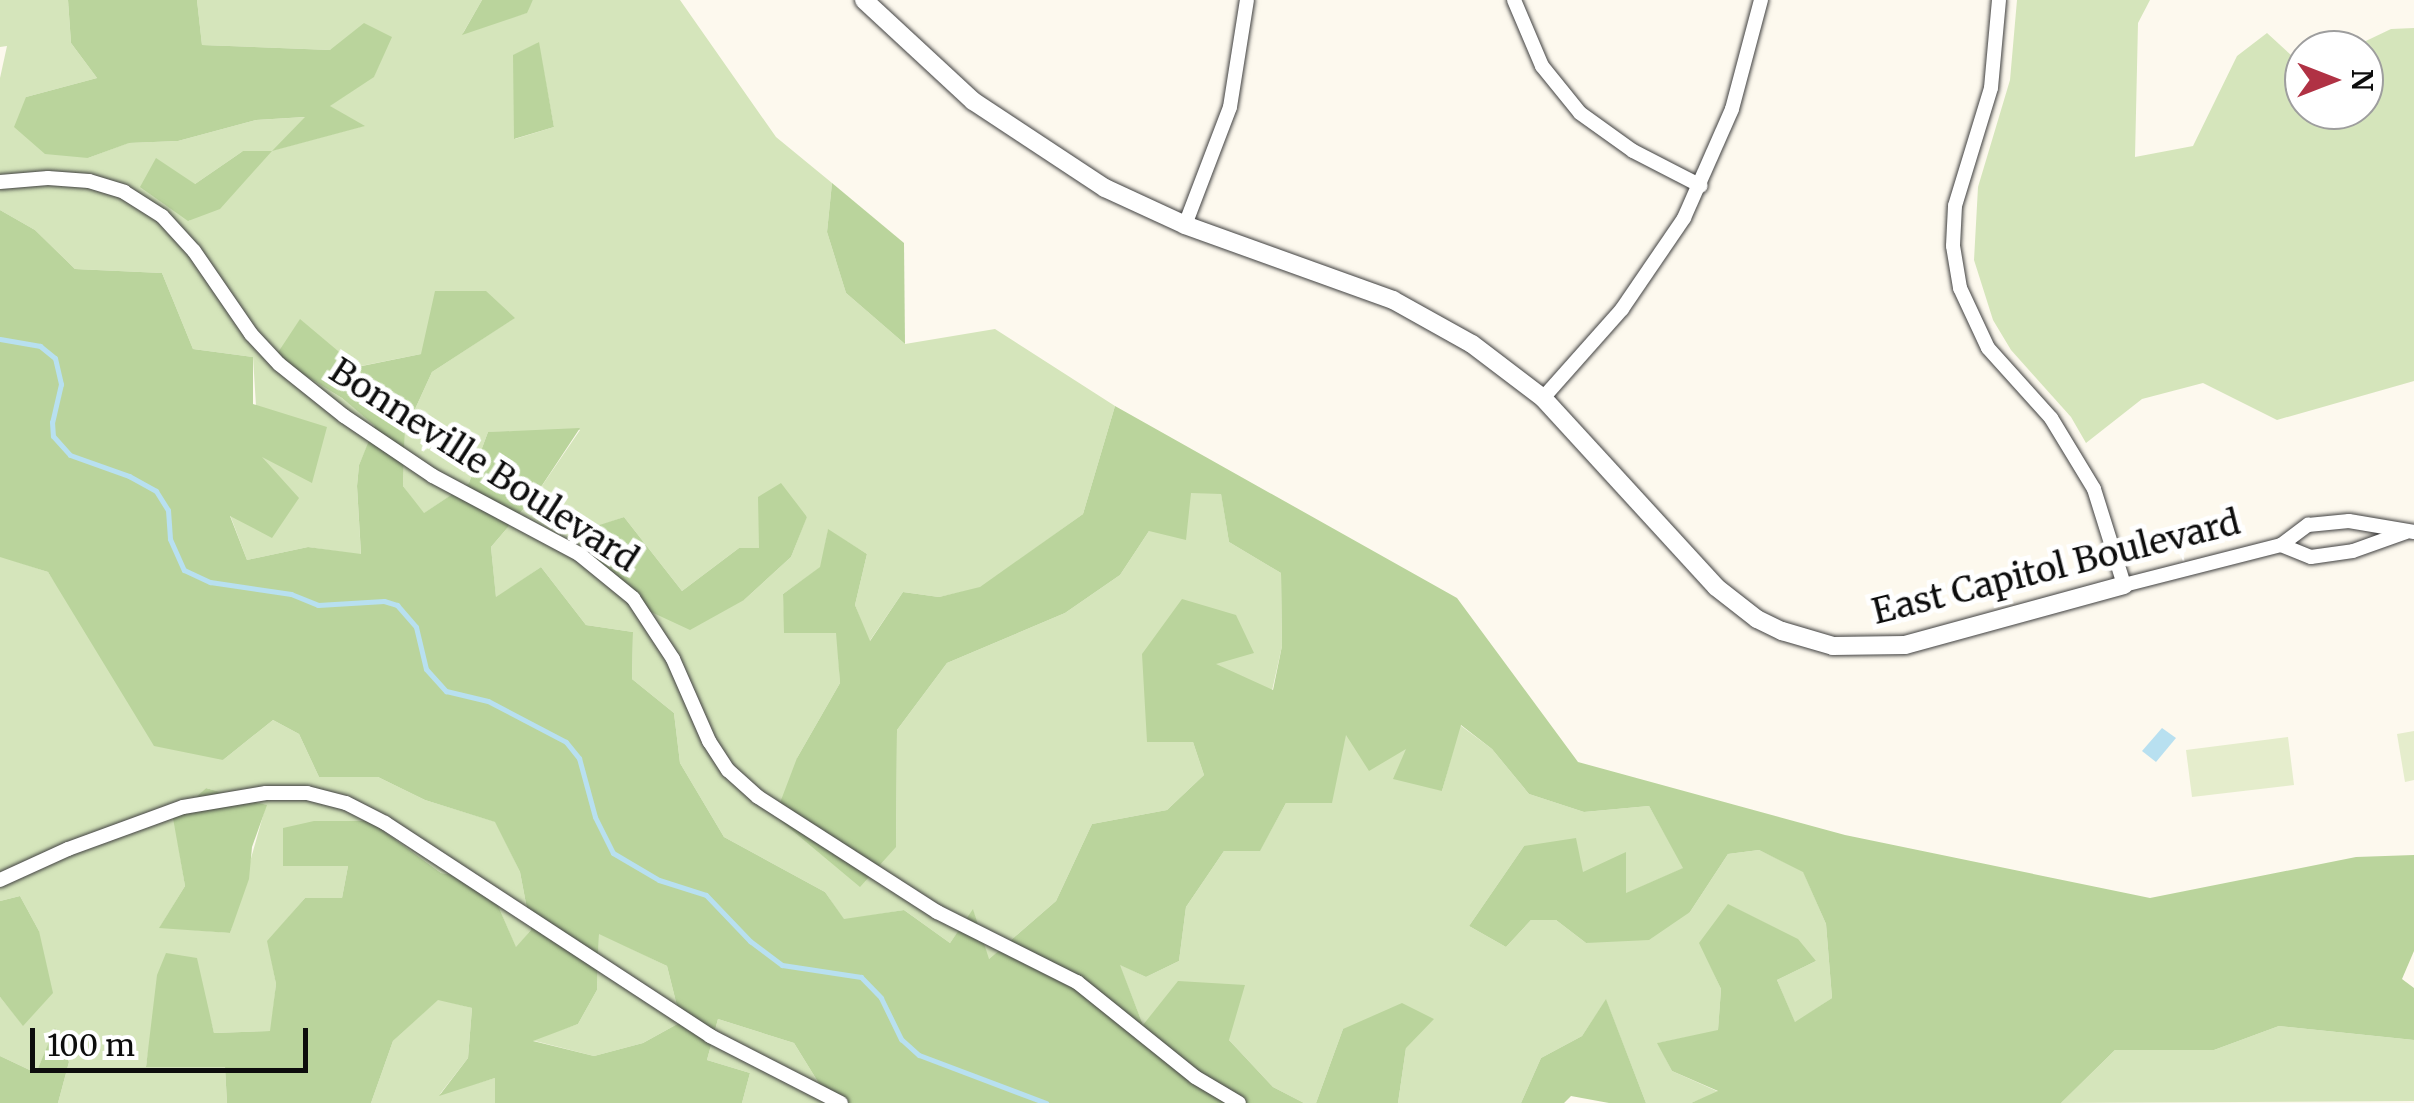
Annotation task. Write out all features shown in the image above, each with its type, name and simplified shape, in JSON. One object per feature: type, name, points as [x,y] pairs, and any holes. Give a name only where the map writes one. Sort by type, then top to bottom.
[{"type":"street","name":"East Capitol Boulevard","points":[[864,0],[933,68],[1018,134],[1105,188],[1185,225],[1393,300],[1472,344],[1543,398],[1716,587],[1757,619],[1807,640],[1857,648],[1906,645],[2280,544],[2308,525],[2335,522],[2410,532]]},
{"type":"street","points":[[1185,225],[1230,107],[1247,0]]},
{"type":"street","points":[[1514,0],[1542,66],[1580,114],[1633,151],[1701,186]]},
{"type":"street","points":[[1543,398],[1644,280],[1701,186],[1745,70],[1760,0]]},
{"type":"street","points":[[1999,0],[1990,88],[1955,206],[1953,246],[1960,288],[1988,348],[2051,418],[2094,489],[2124,585]]},
{"type":"street","name":"Bonneville Boulevard","points":[[0,182],[48,178],[88,181],[124,192],[162,216],[194,251],[250,334],[279,364],[344,416],[433,476],[580,554],[633,598],[673,658],[709,741],[728,770],[758,797],[937,912],[1077,982],[1195,1076],[1238,1103]]},
{"type":"street","points":[[2280,544],[2311,557],[2353,551],[2410,532]]},
{"type":"street","points":[[0,880],[68,848],[182,807],[266,793],[320,796],[385,822],[710,1036],[841,1103]]},
{"type":"green space","points":[[0,0],[68,0],[71,43],[97,78],[26,97],[88,158],[128,143],[178,141],[256,120],[306,117],[274,150],[363,126],[329,106],[374,76],[391,37],[330,50],[202,45],[197,0],[482,0],[463,33],[526,13],[533,0],[680,0],[776,137],[832,183],[827,232],[846,293],[905,344],[995,329],[1115,406],[1083,514],[980,588],[939,597],[903,592],[869,642],[855,605],[867,554],[828,530],[821,567],[783,594],[785,633],[837,633],[840,683],[797,758],[896,847],[897,730],[947,663],[1065,613],[1120,575],[1149,531],[1191,493],[1221,493],[1229,542],[1281,573],[1282,646],[1272,691],[1214,664],[1236,615],[1148,742],[1193,742],[1204,775],[1167,810],[1092,824],[1056,901],[988,960],[973,910],[950,943],[904,910],[844,920],[825,892],[724,837],[680,763],[674,713],[632,679],[633,632],[586,625],[541,567],[496,598],[491,547],[537,493],[580,430],[488,432],[469,483],[423,514],[403,486],[405,431],[432,372],[514,318],[421,354],[356,367],[300,320],[276,357],[342,398],[376,426],[359,465],[361,555],[308,547],[247,560],[230,515],[259,455],[253,357],[193,349],[162,273],[75,269],[35,230],[0,210],[0,78],[7,46],[0,47]],"holes":[[[538,42],[554,127],[515,139]],[[243,151],[189,221],[195,184]],[[807,516],[791,557],[744,600],[634,604],[576,534],[624,517],[682,591],[739,548],[759,548]]]},
{"type":"green space","points":[[68,0],[197,0],[202,45],[330,50],[364,23],[392,37],[374,77],[330,106],[365,126],[272,151],[305,117],[256,120],[178,141],[129,143],[88,158],[45,154],[14,127],[26,97],[97,78],[71,43]]},
{"type":"green space","points":[[482,0],[533,0],[527,13],[462,35]]},
{"type":"green space","points":[[2017,0],[2150,0],[2138,23],[2135,157],[2193,146],[2237,56],[2267,33],[2284,49],[2284,130],[2384,130],[2384,32],[2414,28],[2414,381],[2277,420],[2203,383],[2142,399],[2086,443],[2071,417],[2011,350],[1993,320],[1974,260],[1978,187],[2010,80]]},
{"type":"green space","points":[[539,42],[554,127],[514,139],[513,55]]},
{"type":"green space","points":[[243,151],[272,151],[220,209],[188,221],[140,187],[156,158],[195,184]]},
{"type":"green space","points":[[832,183],[904,243],[905,344],[846,293],[827,232]]},
{"type":"green space","points":[[0,210],[35,230],[75,269],[162,273],[193,349],[253,357],[253,404],[327,427],[312,483],[262,457],[299,498],[272,538],[230,516],[247,560],[308,547],[361,554],[359,465],[375,426],[342,398],[275,357],[300,319],[357,367],[421,354],[435,291],[486,291],[515,318],[432,372],[405,431],[403,486],[424,513],[469,483],[488,432],[580,428],[537,493],[491,547],[496,597],[541,567],[586,625],[633,632],[632,679],[674,713],[680,763],[724,837],[825,892],[844,919],[904,910],[950,943],[973,909],[989,959],[1056,901],[1092,824],[1167,810],[1204,775],[1193,742],[1147,742],[1142,654],[1182,599],[1236,615],[1254,653],[1216,664],[1273,690],[1282,646],[1281,573],[1229,542],[1221,494],[1191,493],[1186,540],[1149,531],[1120,575],[1065,613],[947,663],[897,730],[896,847],[860,887],[775,816],[797,758],[840,683],[836,633],[784,633],[783,594],[820,567],[828,529],[867,554],[855,605],[870,641],[903,592],[939,597],[980,587],[1083,514],[1115,406],[1457,598],[1578,762],[1845,835],[2150,898],[2356,857],[2414,855],[2414,951],[2402,979],[2414,988],[2414,1040],[2279,1026],[2214,1050],[2115,1050],[2061,1103],[1691,1103],[1718,1091],[1672,1071],[1657,1043],[1718,1030],[1721,989],[1699,943],[1728,904],[1798,939],[1816,961],[1777,980],[1795,1022],[1832,998],[1826,924],[1803,872],[1759,850],[1728,854],[1690,912],[1649,940],[1586,943],[1556,920],[1531,920],[1506,947],[1469,926],[1524,846],[1576,838],[1583,872],[1626,852],[1626,893],[1683,868],[1649,806],[1584,812],[1529,794],[1492,749],[1461,725],[1442,791],[1393,779],[1406,749],[1369,771],[1346,735],[1332,803],[1286,803],[1260,851],[1224,851],[1186,907],[1179,961],[1146,977],[1120,965],[1143,1025],[1178,981],[1245,985],[1229,1040],[1273,1087],[1304,1103],[831,1103],[794,1043],[718,1019],[707,1060],[750,1073],[742,1103],[495,1103],[495,1078],[439,1096],[468,1058],[472,1008],[438,1000],[393,1041],[371,1103],[227,1103],[225,1067],[146,1067],[157,975],[166,953],[197,958],[214,1033],[270,1031],[276,984],[267,941],[305,898],[342,898],[348,866],[283,866],[283,828],[314,821],[370,821],[441,873],[487,880],[516,947],[531,930],[520,872],[495,822],[425,800],[378,777],[319,777],[299,734],[273,720],[223,760],[154,746],[48,572],[0,557]],"holes":[[[599,934],[667,966],[681,1022],[643,1043],[594,1056],[533,1041],[578,1024],[597,990]]]},
{"type":"green space","points":[[781,483],[807,517],[791,557],[744,600],[690,630],[634,604],[575,533],[624,517],[682,591],[739,548],[759,548],[758,497]]},
{"type":"green space","points":[[0,556],[48,572],[100,650],[223,760],[273,720],[299,734],[319,777],[378,777],[425,800],[496,822],[520,872],[531,930],[516,948],[487,880],[441,873],[370,821],[348,866],[342,898],[305,898],[268,941],[276,984],[271,1031],[214,1033],[206,1003],[151,1035],[146,1066],[225,1067],[227,1103],[58,1103],[69,1062],[55,1030],[36,1073],[0,1056],[0,997],[23,1025],[39,931],[20,896],[0,901]],"holes":[[[206,788],[266,805],[230,933],[160,927],[185,886],[174,818]]]},
{"type":"green space","points":[[1460,725],[1492,749],[1529,794],[1584,812],[1649,806],[1684,868],[1625,894],[1524,846],[1469,926],[1506,947],[1531,920],[1556,920],[1586,943],[1690,912],[1728,854],[1759,850],[1803,871],[1826,924],[1832,998],[1795,1023],[1777,980],[1816,961],[1700,943],[1721,989],[1718,1031],[1658,1043],[1672,1071],[1719,1092],[1691,1103],[1646,1103],[1606,1000],[1582,1036],[1541,1058],[1521,1103],[1398,1103],[1406,1048],[1343,1029],[1316,1103],[1304,1103],[1273,1087],[1229,1040],[1143,1025],[1119,964],[1146,977],[1179,961],[1186,907],[1224,851],[1260,850],[1286,803],[1346,734],[1407,748],[1442,791]]},
{"type":"green space","points":[[2414,731],[2414,780],[2405,782],[2397,734]]},
{"type":"green space","points":[[2288,737],[2294,785],[2192,797],[2186,750]]},
{"type":"green space","points":[[206,788],[267,805],[252,847],[249,879],[230,933],[159,928],[185,886],[173,818]]},
{"type":"green space","points":[[20,896],[39,931],[53,993],[23,1026],[0,997],[0,901]]},
{"type":"green space","points":[[599,933],[667,966],[681,1022],[643,1043],[594,1056],[531,1040],[578,1024],[597,990]]},
{"type":"green space","points":[[438,999],[472,1008],[468,1058],[440,1094],[495,1078],[495,1103],[371,1103],[393,1041]]},
{"type":"green space","points":[[1606,999],[1646,1103],[1609,1103],[1571,1096],[1564,1103],[1521,1103],[1541,1058],[1582,1036]]},
{"type":"green space","points":[[1402,1003],[1434,1019],[1406,1048],[1398,1103],[1316,1103],[1343,1029]]},
{"type":"green space","points":[[718,1019],[794,1043],[831,1103],[742,1103],[750,1073],[707,1060]]},
{"type":"green space","points":[[2279,1026],[2414,1040],[2414,1101],[2061,1103],[2115,1050],[2214,1050]]},
{"type":"green space","points":[[55,1028],[69,1062],[58,1103],[0,1103],[0,1056],[36,1073]]},
{"type":"water","points":[[2162,728],[2176,738],[2156,762],[2142,751]]},
{"type":"waterway","points":[[0,339],[40,346],[55,358],[61,384],[52,422],[53,436],[70,455],[129,476],[156,491],[168,510],[170,539],[184,570],[210,582],[291,594],[318,605],[384,601],[397,605],[416,627],[426,669],[446,691],[488,701],[566,742],[579,758],[595,817],[613,853],[659,880],[706,895],[750,941],[782,965],[861,977],[881,998],[901,1039],[919,1055],[1046,1103]]}]
